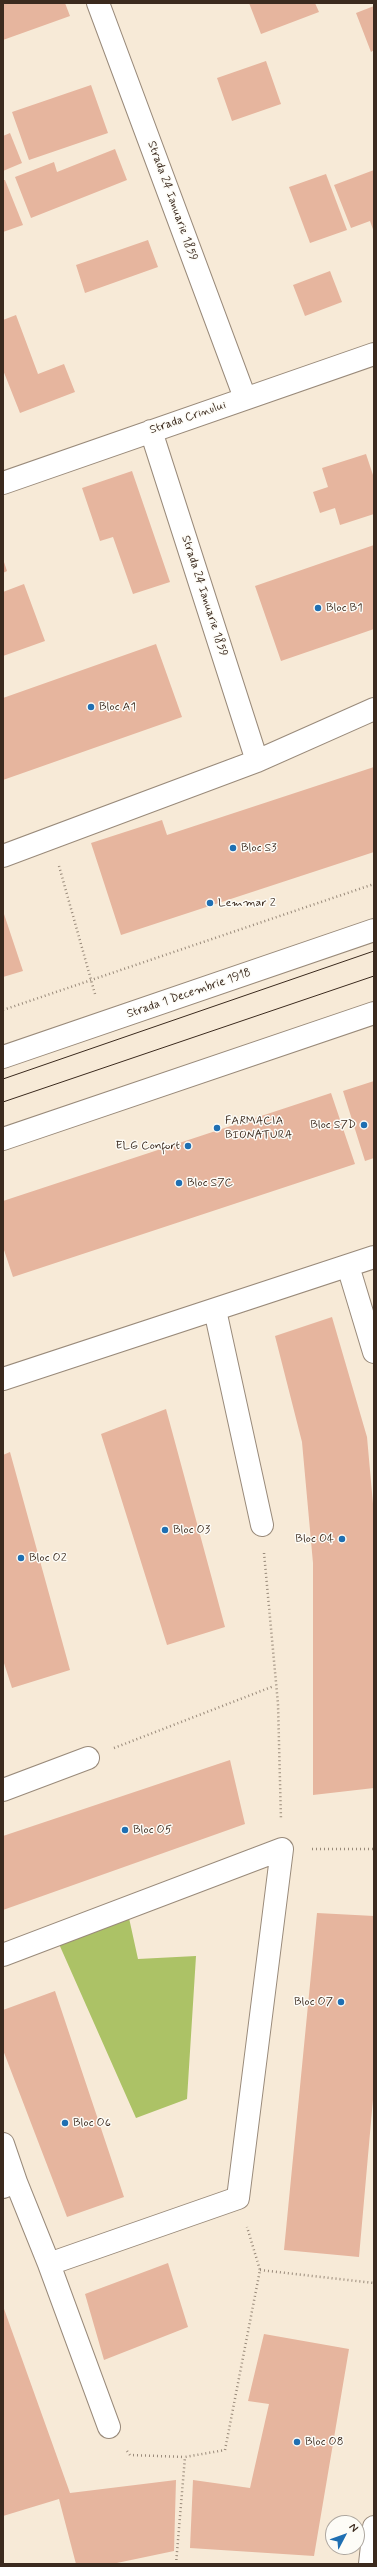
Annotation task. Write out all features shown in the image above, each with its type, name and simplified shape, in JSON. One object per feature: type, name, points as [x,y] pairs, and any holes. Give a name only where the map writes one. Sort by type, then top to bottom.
[{"type":"street","name":"Strada 24 Ianuarie 1859","points":[[98,3],[245,398]]},
{"type":"street","name":"Strada Crinului","points":[[3,483],[374,354]]},
{"type":"street","name":"Strada 24 Ianuarie 1859","points":[[151,431],[257,761]]},
{"type":"street","points":[[3,856],[52,839],[257,761],[374,709]]},
{"type":"street","name":"Strada 1 Decembrie 1918","points":[[3,1057],[374,930]]},
{"type":"street","points":[[3,1139],[374,1013]]},
{"type":"street","points":[[3,1379],[374,1257]]},
{"type":"street","points":[[348,1266],[374,1352]]},
{"type":"street","points":[[215,1310],[262,1525]]},
{"type":"street","points":[[3,1790],[88,1758]]},
{"type":"street","points":[[3,1955],[282,1849],[238,2198],[48,2264]]},
{"type":"street","points":[[3,2144],[9,2184],[48,2264],[109,2427]]},
{"type":"street","points":[[370,2564],[374,2527]]},
{"type":"path","points":[[52,839],[103,1023]]},
{"type":"path","points":[[3,1010],[374,884]]},
{"type":"path","points":[[262,1525],[274,1686],[278,1704],[282,1849],[374,1848]]},
{"type":"path","points":[[88,1758],[274,1686]]},
{"type":"path","points":[[109,2427],[130,2455],[185,2457],[225,2450],[260,2270],[238,2198]]},
{"type":"path","points":[[260,2270],[374,2283]]},
{"type":"path","points":[[176,2564],[185,2457]]},
{"type":"green space","points":[[129,1918],[138,1959],[196,1956],[187,2099],[136,2118],[59,1944]]},
{"type":"building","points":[[3,3],[65,3],[70,16],[3,40]]},
{"type":"building","points":[[249,3],[315,3],[319,12],[261,34]]},
{"type":"building","points":[[374,6],[374,50],[371,52],[356,13]]},
{"type":"building","points":[[266,61],[281,104],[232,121],[217,78]]},
{"type":"building","points":[[91,85],[108,133],[29,160],[12,112]]},
{"type":"building","points":[[10,133],[22,163],[3,171],[3,136]]},
{"type":"building","points":[[115,149],[127,180],[31,218],[15,177],[54,162],[57,172]]},
{"type":"building","points":[[374,170],[374,232],[370,221],[351,228],[334,185]]},
{"type":"building","points":[[326,174],[347,230],[310,243],[289,187]]},
{"type":"building","points":[[3,180],[5,180],[23,225],[3,232]]},
{"type":"building","points":[[148,240],[158,267],[85,293],[76,265]]},
{"type":"building","points":[[330,271],[342,302],[305,316],[293,285]]},
{"type":"building","points":[[16,315],[38,374],[64,364],[75,392],[20,413],[3,370],[3,320]]},
{"type":"building","points":[[366,454],[374,478],[374,514],[340,525],[335,508],[320,513],[313,492],[328,487],[322,468]]},
{"type":"building","points":[[132,471],[170,582],[133,594],[113,537],[100,541],[82,488]]},
{"type":"building","name":"Bloc B1","points":[[374,545],[374,629],[281,661],[255,586]]},
{"type":"building","points":[[3,559],[7,571],[3,573]]},
{"type":"building","points":[[24,584],[45,641],[3,656],[3,592]]},
{"type":"building","name":"Bloc A1","points":[[156,644],[182,717],[3,780],[3,698]]},
{"type":"building","name":"Bloc S3","points":[[374,767],[374,852],[121,935],[91,843],[162,820],[167,835]]},
{"type":"building","points":[[3,911],[23,971],[3,977]]},
{"type":"building","name":"Bloc S7D","points":[[374,1081],[374,1158],[365,1161],[343,1091]]},
{"type":"building","name":"Bloc S7C","points":[[331,1093],[355,1164],[13,1277],[3,1247],[3,1201]]},
{"type":"building","name":"Bloc O4","points":[[332,1317],[367,1437],[374,1515],[374,1788],[313,1795],[313,1563],[302,1442],[275,1336]]},
{"type":"building","name":"Bloc O3","points":[[166,1409],[225,1627],[167,1645],[101,1434]]},
{"type":"building","name":"Bloc O2","points":[[10,1452],[70,1670],[12,1688],[3,1660],[3,1455]]},
{"type":"building","name":"Bloc O5","points":[[230,1760],[245,1824],[3,1910],[3,1836]]},
{"type":"building","name":"Bloc O7","points":[[317,1913],[374,1916],[374,2088],[359,2257],[284,2250]]},
{"type":"building","name":"Bloc O6","points":[[55,1991],[124,2197],[67,2217],[3,2050],[3,2010]]},
{"type":"building","points":[[168,2263],[188,2327],[104,2360],[85,2294]]},
{"type":"building","points":[[3,2306],[70,2493],[176,2480],[174,2551],[112,2564],[76,2564],[59,2499],[3,2516]]},
{"type":"building","name":"Bloc O8","points":[[264,2334],[349,2349],[314,2556],[190,2548],[193,2480],[250,2488],[269,2404],[248,2401]]},
{"type":"tram line","points":[[3,1079],[374,951]]},
{"type":"tram line","points":[[3,1102],[374,976]]},
{"type":"place","name":"Bloc B1","points":[[318,608]]},
{"type":"place","name":"Bloc A1","points":[[91,707]]},
{"type":"place","name":"Bloc S3","points":[[233,848]]},
{"type":"place","name":"Lemmar 2","points":[[210,903]]},
{"type":"place","name":"Bloc S7D","points":[[364,1125]]},
{"type":"place","name":"FARMACIA BIONATURA","points":[[217,1128]]},
{"type":"place","name":"ELG Confort","points":[[188,1146]]},
{"type":"place","name":"Bloc S7C","points":[[179,1183]]},
{"type":"place","name":"Bloc O3","points":[[165,1530]]},
{"type":"place","name":"Bloc O4","points":[[342,1539]]},
{"type":"place","name":"Bloc O2","points":[[21,1558]]},
{"type":"place","name":"Bloc O5","points":[[125,1830]]},
{"type":"place","name":"Bloc O7","points":[[341,2002]]},
{"type":"place","name":"Bloc O6","points":[[65,2123]]},
{"type":"place","name":"Bloc O8","points":[[297,2442]]}]
